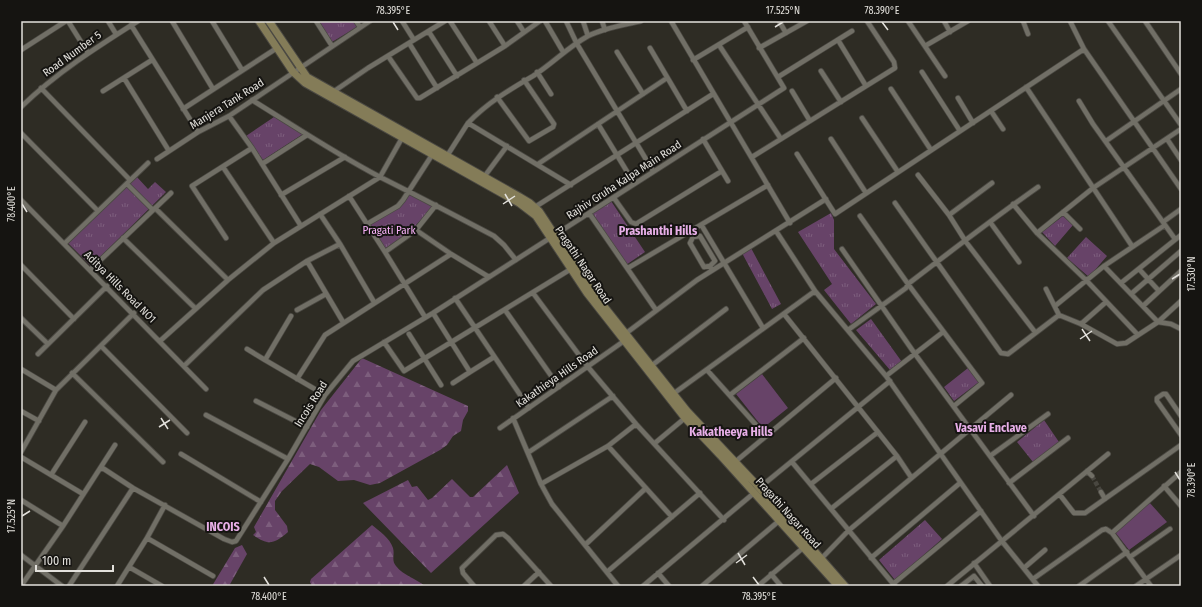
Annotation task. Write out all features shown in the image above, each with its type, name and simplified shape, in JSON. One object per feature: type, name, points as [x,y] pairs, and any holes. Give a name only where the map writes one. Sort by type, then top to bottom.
[{"type":"main road","name":"Pragathi Nagar Road","points":[[260,21],[277,48],[296,70],[535,207],[571,269],[685,418],[757,491],[845,586]]},
{"type":"main road","name":"Pragathi Nagar Road","points":[[269,21],[296,70],[299,79],[528,208],[552,236],[624,337],[651,366],[673,394],[735,462],[780,520],[838,586]]},
{"type":"street","points":[[21,50],[67,21],[88,53]]},
{"type":"street","points":[[108,21],[116,34]]},
{"type":"street","name":"Road Number 5","points":[[21,107],[41,88],[88,53],[138,21]]},
{"type":"street","points":[[172,21],[213,89]]},
{"type":"street","points":[[212,21],[242,70]]},
{"type":"street","points":[[316,21],[332,46]]},
{"type":"street","points":[[356,21],[360,28]]},
{"type":"street","name":"Manjera Tank Road","points":[[157,159],[198,132],[229,116],[370,21]]},
{"type":"street","points":[[402,21],[411,42],[437,88]]},
{"type":"street","points":[[333,92],[445,21]]},
{"type":"street","points":[[450,21],[477,63]]},
{"type":"street","points":[[489,21],[505,46]]},
{"type":"street","points":[[517,21],[524,32]]},
{"type":"street","points":[[388,56],[417,98],[422,97],[505,46],[540,21]]},
{"type":"street","points":[[545,21],[562,50]]},
{"type":"street","points":[[566,21],[577,44],[653,171]]},
{"type":"street","points":[[583,21],[588,36]]},
{"type":"street","points":[[602,21],[605,30]]},
{"type":"street","points":[[447,156],[468,123],[480,111],[497,98],[538,72],[588,36],[641,21]]},
{"type":"street","points":[[671,21],[790,223]]},
{"type":"street","points":[[744,21],[778,78],[852,31]]},
{"type":"street","points":[[779,21],[786,33]]},
{"type":"street","points":[[759,48],[807,21]]},
{"type":"street","points":[[752,157],[895,68],[895,65],[867,21]]},
{"type":"street","points":[[908,21],[945,76]]},
{"type":"street","points":[[944,21],[950,32]]},
{"type":"street","points":[[926,46],[968,21]]},
{"type":"street","points":[[1023,21],[1028,34]]},
{"type":"street","points":[[1070,21],[1084,49],[1181,189]]},
{"type":"street","points":[[1108,21],[1181,125]]},
{"type":"street","points":[[1146,21],[1181,74]]},
{"type":"street","points":[[131,25],[198,132]]},
{"type":"street","points":[[693,60],[748,27]]},
{"type":"street","points":[[429,32],[457,76]]},
{"type":"street","points":[[838,40],[866,86]]},
{"type":"street","points":[[719,45],[781,139]]},
{"type":"street","points":[[183,109],[277,48]]},
{"type":"street","points":[[650,48],[686,111]]},
{"type":"street","points":[[797,154],[835,214],[1084,49]]},
{"type":"street","points":[[617,52],[643,94]]},
{"type":"street","points":[[103,92],[152,60]]},
{"type":"street","points":[[820,71],[841,102]]},
{"type":"street","points":[[538,72],[551,94]]},
{"type":"street","points":[[922,72],[960,131]]},
{"type":"street","points":[[124,78],[169,151]]},
{"type":"street","points":[[538,164],[667,78]]},
{"type":"street","name":"Rajhiv Gruha Kalpa Main Road","points":[[552,236],[614,198],[634,183],[784,88],[778,78]]},
{"type":"street","points":[[497,98],[529,141],[553,127],[554,124],[524,80]]},
{"type":"street","points":[[41,88],[154,209],[228,280]]},
{"type":"street","points":[[1026,88],[1132,246]]},
{"type":"street","points":[[891,89],[931,150]]},
{"type":"street","points":[[1106,141],[1181,89]]},
{"type":"street","points":[[792,91],[810,121]]},
{"type":"street","points":[[535,207],[713,94]]},
{"type":"street","points":[[958,98],[973,123]]},
{"type":"street","points":[[252,100],[307,135],[380,177],[410,191],[494,236],[504,244],[516,260]]},
{"type":"street","points":[[1079,100],[1164,224],[1179,237],[1122,283]]},
{"type":"street","points":[[991,111],[1003,129]]},
{"type":"street","points":[[229,116],[252,148],[301,226]]},
{"type":"street","points":[[862,118],[898,172]]},
{"type":"street","points":[[468,123],[571,184]]},
{"type":"street","points":[[598,124],[634,183]]},
{"type":"street","points":[[1036,233],[1094,188],[1181,129]]},
{"type":"street","points":[[21,133],[98,211]]},
{"type":"street","points":[[262,164],[307,135]]},
{"type":"street","points":[[160,341],[195,308],[274,243],[380,177],[402,138]]},
{"type":"street","points":[[1167,138],[1181,160]]},
{"type":"street","points":[[703,139],[728,181]]},
{"type":"street","points":[[831,139],[866,193]]},
{"type":"street","points":[[484,177],[507,146]]},
{"type":"street","points":[[226,238],[192,186],[252,148]]},
{"type":"street","points":[[367,224],[398,206],[410,191],[432,155]]},
{"type":"street","points":[[281,195],[345,156]]},
{"type":"street","points":[[64,244],[148,163]]},
{"type":"street","points":[[223,167],[274,243]]},
{"type":"street","points":[[614,198],[631,222],[636,224],[722,171]]},
{"type":"street","points":[[918,175],[949,215],[966,242],[1035,332]]},
{"type":"street","points":[[949,215],[992,184]]},
{"type":"street","points":[[628,268],[692,235],[702,226],[768,185]]},
{"type":"street","points":[[848,330],[906,288],[908,284],[936,262],[966,242],[1013,204],[1038,187]]},
{"type":"street","points":[[90,270],[171,193]]},
{"type":"street","points":[[349,196],[425,317]]},
{"type":"street","name":"Kakathieya Hills Road","points":[[500,428],[588,367],[656,310],[711,268],[723,263],[790,223],[826,199]]},
{"type":"street","name":"Aditya Hills Road NO1","points":[[21,200],[134,313],[206,389]]},
{"type":"street","points":[[895,203],[1001,352],[1008,354],[1059,315]]},
{"type":"street","points":[[1013,204],[1036,233],[1086,280],[1138,335]]},
{"type":"street","points":[[385,252],[416,230],[436,205]]},
{"type":"street","points":[[1055,306],[1104,266],[1164,224],[1181,209]]},
{"type":"street","points":[[1063,212],[1080,229]]},
{"type":"street","points":[[590,213],[656,310]]},
{"type":"street","points":[[320,214],[340,244],[374,302]]},
{"type":"street","points":[[860,216],[943,332],[982,383],[954,406]]},
{"type":"street","points":[[990,222],[1019,262]]},
{"type":"street","points":[[702,226],[763,328]]},
{"type":"street","points":[[416,230],[451,254],[489,277]]},
{"type":"street","points":[[776,231],[815,291],[890,381],[939,454],[1001,540],[1038,586]]},
{"type":"street","points":[[692,235],[700,236],[715,261],[711,268],[704,267],[693,249],[690,241],[692,235]]},
{"type":"street","name":"Incois Road","points":[[101,467],[133,488],[224,539],[232,542],[238,539],[288,459],[325,395],[353,361],[433,313],[552,236]]},
{"type":"street","points":[[124,238],[195,308]]},
{"type":"street","points":[[184,366],[263,290],[308,261],[340,244]]},
{"type":"street","points":[[842,249],[880,306],[1034,516]]},
{"type":"street","points":[[1131,294],[1181,251]]},
{"type":"street","points":[[298,379],[325,335],[374,302],[451,254]]},
{"type":"street","points":[[308,261],[343,322]]},
{"type":"street","points":[[21,265],[74,319]]},
{"type":"street","points":[[1104,266],[1158,322],[1171,324],[1181,330]]},
{"type":"street","points":[[384,342],[404,372],[571,269]]},
{"type":"street","points":[[1139,269],[1159,291]]},
{"type":"street","points":[[1143,306],[1181,271]]},
{"type":"street","points":[[38,354],[107,286]]},
{"type":"street","points":[[1046,289],[1059,315],[1081,324],[1117,344],[1126,343],[1158,322],[1181,301]]},
{"type":"street","points":[[673,394],[815,291]]},
{"type":"street","points":[[533,293],[588,367],[636,424],[724,520]]},
{"type":"street","points":[[297,310],[326,294]]},
{"type":"street","points":[[455,298],[529,408]]},
{"type":"street","points":[[1081,324],[1106,302]]},
{"type":"street","points":[[651,366],[726,309]]},
{"type":"street","points":[[505,310],[559,387]]},
{"type":"street","points":[[21,452],[56,390],[134,313]]},
{"type":"street","points":[[433,313],[470,372]]},
{"type":"street","points":[[784,314],[897,456],[911,477]]},
{"type":"street","points":[[265,360],[291,316]]},
{"type":"street","points":[[21,318],[48,344]]},
{"type":"street","points":[[886,376],[943,332]]},
{"type":"street","points":[[409,334],[441,385]]},
{"type":"street","points":[[730,395],[804,338]]},
{"type":"street","points":[[101,346],[187,433]]},
{"type":"street","points":[[247,349],[325,395]]},
{"type":"street","points":[[453,383],[494,357]]},
{"type":"street","points":[[21,369],[56,390]]},
{"type":"street","points":[[707,370],[766,436]]},
{"type":"street","points":[[72,373],[163,462]]},
{"type":"street","points":[[735,462],[836,378]]},
{"type":"street","points":[[643,586],[890,381]]},
{"type":"street","points":[[1181,416],[1166,394],[1163,394],[1157,398],[1157,401],[1181,435]]},
{"type":"street","points":[[821,559],[848,531],[1010,395]]},
{"type":"street","points":[[529,452],[613,396]]},
{"type":"street","points":[[256,401],[307,427]]},
{"type":"street","points":[[21,411],[39,421]]},
{"type":"street","points":[[990,456],[1048,414]]},
{"type":"street","points":[[206,415],[288,459]]},
{"type":"street","points":[[513,418],[529,452],[541,484],[552,504],[618,586]]},
{"type":"street","points":[[655,443],[685,418]]},
{"type":"street","points":[[51,475],[85,422]]},
{"type":"street","points":[[541,484],[608,446],[636,424]]},
{"type":"street","points":[[811,484],[878,432]]},
{"type":"street","points":[[1009,483],[1068,438]]},
{"type":"street","points":[[21,586],[63,526],[115,445]]},
{"type":"street","points":[[1060,495],[1064,498],[1071,511],[1076,514],[1085,513],[1181,445]]},
{"type":"street","points":[[608,446],[672,517]]},
{"type":"street","points":[[181,454],[261,502]]},
{"type":"street","points":[[947,586],[1001,540],[1034,516],[1108,454]]},
{"type":"street","points":[[832,508],[897,456]]},
{"type":"street","points":[[21,457],[83,494]]},
{"type":"street","points":[[792,462],[832,508],[848,531],[894,585],[981,511]]},
{"type":"street","points":[[1087,471],[1092,476]]},
{"type":"street","points":[[1112,533],[1181,472]]},
{"type":"street","points":[[871,558],[960,483]]},
{"type":"street","points":[[1164,486],[1181,506]]},
{"type":"street","points":[[69,586],[133,488]]},
{"type":"street","points":[[585,544],[646,488]]},
{"type":"street","points":[[1101,492],[1105,499]]},
{"type":"street","points":[[607,572],[700,493]]},
{"type":"street","points":[[21,500],[63,526]]},
{"type":"street","points":[[116,586],[148,538],[165,505]]},
{"type":"street","points":[[702,586],[780,520]]},
{"type":"street","points":[[1033,579],[1102,530],[1106,529],[1112,533],[1151,586]]},
{"type":"street","points":[[1130,557],[1170,529]]},
{"type":"street","points":[[474,586],[463,573],[462,568],[499,534],[503,534],[508,538],[551,586]]},
{"type":"street","points":[[148,538],[213,576]]},
{"type":"street","points":[[758,586],[804,547]]},
{"type":"street","points":[[1024,568],[1045,550]]},
{"type":"street","points":[[1078,586],[1127,552]]},
{"type":"street","points":[[21,555],[62,586]]},
{"type":"street","points":[[1136,586],[1181,555]]},
{"type":"street","points":[[974,563],[990,586]]},
{"type":"street","points":[[129,567],[162,586]]},
{"type":"street","points":[[524,586],[539,572]]},
{"type":"street","points":[[658,573],[668,586]]},
{"type":"street","points":[[771,574],[781,586]]},
{"type":"street","points":[[961,586],[973,576],[982,586]]},
{"type":"green space","points":[[319,21],[353,21],[357,27],[332,42]]},
{"type":"green space","points":[[274,117],[303,134],[263,160],[246,136]]},
{"type":"green space","points":[[136,176],[148,189],[155,182],[166,192],[91,266],[68,243]]},
{"type":"green space","name":"Pragati Park","points":[[410,193],[431,205],[432,209],[413,228],[386,250],[370,225]]},
{"type":"green space","points":[[611,201],[645,252],[626,265],[592,213]]},
{"type":"green space","points":[[831,213],[834,220],[834,249],[876,304],[851,324],[824,290],[832,284],[798,232]]},
{"type":"green space","points":[[1063,216],[1073,225],[1055,246],[1042,232]]},
{"type":"green space","points":[[1086,237],[1107,256],[1089,277],[1067,258]]},
{"type":"green space","points":[[751,248],[781,304],[772,309],[742,253]]},
{"type":"green space","points":[[871,319],[902,362],[890,370],[856,330]]},
{"type":"green space","points":[[362,358],[468,406],[468,411],[463,420],[461,431],[453,436],[447,445],[440,450],[380,483],[370,485],[354,480],[338,481],[319,467],[310,464],[282,491],[275,501],[275,510],[287,526],[288,532],[274,541],[263,541],[253,535],[256,532],[254,527],[321,410]]},
{"type":"green space","points":[[968,368],[979,382],[954,401],[944,387]]},
{"type":"green space","points":[[762,374],[788,408],[763,428],[736,394]]},
{"type":"green space","points":[[1044,420],[1059,442],[1033,462],[1017,442]]},
{"type":"green space","points":[[507,465],[519,493],[431,573],[363,503],[408,480],[412,487],[417,486],[428,500],[452,479],[470,497],[473,497]]},
{"type":"green space","points":[[1149,502],[1167,522],[1129,550],[1115,532]]},
{"type":"green space","points":[[925,520],[942,539],[895,580],[879,560]]},
{"type":"green space","points":[[372,525],[392,544],[394,562],[396,566],[402,572],[425,586],[312,586],[310,582],[311,579]]},
{"type":"green space","points":[[242,545],[247,554],[229,586],[212,586],[235,548]]},
{"type":"tunnel","points":[[1092,476],[1101,492]]},
{"type":"district","name":"Prashanthi Hills","points":[[658,231]]},
{"type":"district","name":"Vasavi Enclave","points":[[991,428]]},
{"type":"district","name":"Kakatheeya Hills","points":[[731,432]]},
{"type":"district","name":"INCOIS","points":[[223,527]]}]
